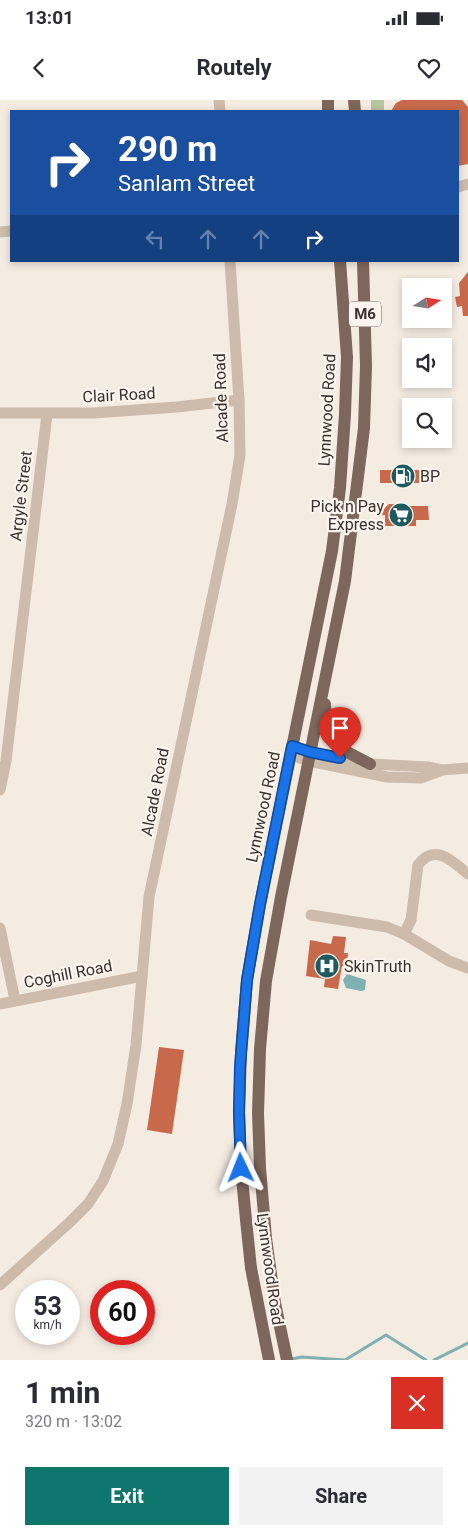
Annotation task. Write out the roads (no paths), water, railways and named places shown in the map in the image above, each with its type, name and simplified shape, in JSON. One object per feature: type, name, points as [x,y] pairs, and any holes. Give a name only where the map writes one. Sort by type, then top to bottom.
[{"type":"main road","name":"Lynnwood Road","points":[[268,1360],[249,1249],[241,1168],[239,1112],[241,1052],[247,980],[258,914],[332,551],[340,488],[347,357],[340,262]]},
{"type":"main road","name":"Lynnwood Road","points":[[287,1360],[275,1303],[266,1238],[260,1168],[258,1113],[260,1049],[266,981],[281,897],[345,581],[364,428],[366,366],[363,262]]},
{"type":"main road","points":[[324,684],[327,732],[331,739],[342,750],[370,764]]},
{"type":"street","name":"Alcade Road","points":[[0,1285],[88,1204],[103,1181],[118,1144],[136,1045],[150,897],[232,504],[240,455],[239,400],[230,262]]},
{"type":"street","name":"Clair Road","points":[[0,413],[47,414],[132,411],[239,400]]},
{"type":"street","name":"Argyle Street","points":[[0,790],[6,762],[47,414]]},
{"type":"street","points":[[291,750],[309,757],[387,777],[422,778],[442,770]]},
{"type":"street","points":[[309,757],[370,764],[428,767],[442,770],[468,768]]},
{"type":"street","points":[[404,934],[411,920],[418,865],[422,860],[434,854],[442,855],[468,874]]},
{"type":"street","points":[[311,915],[387,927],[404,934],[449,961],[468,968]]},
{"type":"street","points":[[0,928],[16,1000]]},
{"type":"street","name":"Coghill Road","points":[[0,1004],[142,976]]},
{"type":"water","points":[[347,974],[366,980],[365,990],[346,988],[343,980]]},
{"type":"waterway","points":[[291,1359],[302,1357],[345,1360],[386,1335],[426,1360]]},
{"type":"waterway","points":[[434,1360],[468,1343]]},
{"type":"place","name":"BP","points":[[403,476]]},
{"type":"place","name":"Pick n Pay Express","points":[[401,515]]},
{"type":"place","name":"SkinTruth","points":[[327,966]]}]
